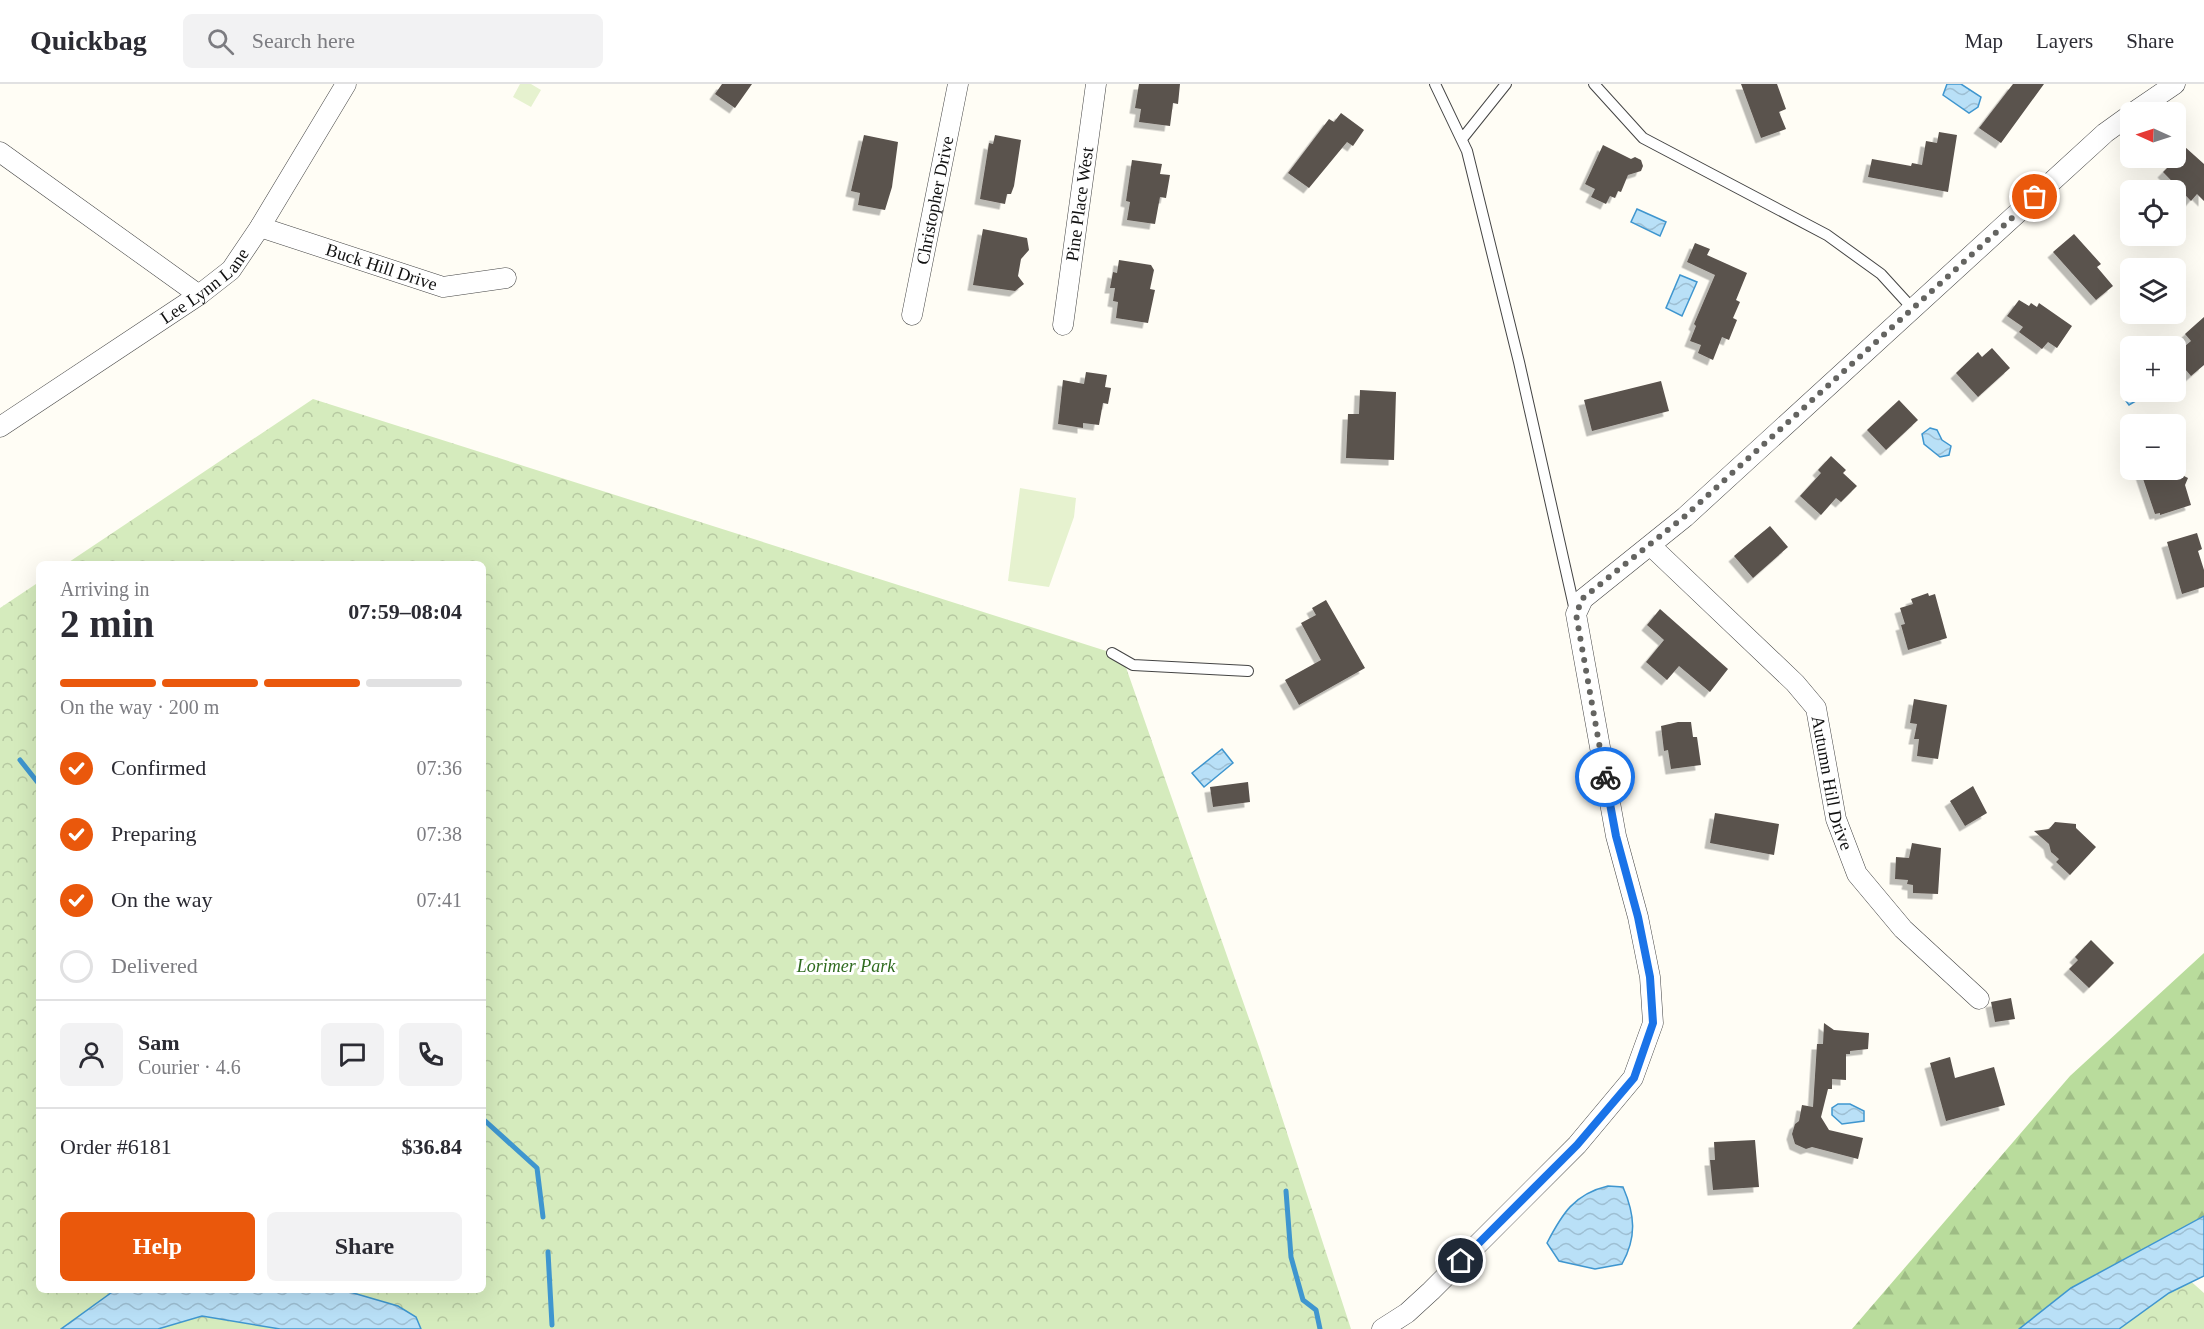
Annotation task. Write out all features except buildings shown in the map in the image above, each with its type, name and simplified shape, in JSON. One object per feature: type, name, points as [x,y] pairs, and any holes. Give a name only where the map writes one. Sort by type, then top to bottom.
[{"type":"street","name":"Lee Lynn Lane","points":[[0,427],[199,295],[231,270],[260,227],[346,84]]},
{"type":"street","name":"Christopher Drive","points":[[912,315],[958,84]]},
{"type":"street","name":"Pine Place West","points":[[1064,325],[1096,84]]},
{"type":"street","points":[[2149,102],[2175,84]]},
{"type":"street","points":[[1382,1329],[1407,1313],[1431,1291],[1577,1145],[1634,1078],[1653,1023],[1650,977],[1638,917],[1616,836],[1576,614],[1583,598],[1651,546],[1828,389],[1912,308],[2105,133],[2120,122]]},
{"type":"street","points":[[0,152],[199,295]]},
{"type":"street","name":"Buck Hill Drive","points":[[260,227],[443,287],[506,278]]},
{"type":"street","name":"Autumn Hill Drive","points":[[1651,546],[1795,682],[1816,708],[1836,819],[1857,874],[1903,929],[1979,999]]},
{"type":"lane","points":[[1435,84],[1461,139],[1519,362],[1576,614]]},
{"type":"lane","points":[[1461,139],[1506,84]]},
{"type":"lane","points":[[1594,84],[1643,138],[1827,235],[1881,274],[1912,308]]},
{"type":"lane","points":[[1112,652],[1133,665],[1248,670]]},
{"type":"green space","points":[[520,84],[531,84],[541,90],[531,107],[513,97]]},
{"type":"green space","name":"Lorimer Park","points":[[313,399],[1122,656],[1260,1050],[1351,1329],[0,1329],[0,608],[36,584],[36,1293],[486,1293],[486,561],[70,561]]},
{"type":"green space","points":[[1020,488],[1076,498],[1074,517],[1049,587],[1008,581]]},
{"type":"green space","points":[[2204,953],[2204,1216],[2071,1288],[2019,1329],[1852,1329],[2070,1076]]},
{"type":"green space","points":[[2160,1254],[2204,1293],[2204,1329],[2018,1329]]},
{"type":"water","points":[[1947,84],[1961,84],[1981,97],[1978,107],[1969,113],[1943,95]]},
{"type":"water","points":[[1637,209],[1666,222],[1660,236],[1631,222]]},
{"type":"water","points":[[1680,275],[1697,282],[1682,316],[1666,308]]},
{"type":"water","points":[[1930,428],[1937,430],[1942,440],[1951,446],[1949,455],[1940,457],[1924,444],[1922,434]]},
{"type":"water","points":[[1222,749],[1233,763],[1204,787],[1192,773]]},
{"type":"water","points":[[1838,1104],[1850,1104],[1864,1111],[1864,1121],[1842,1124],[1832,1115],[1832,1108]]},
{"type":"water","points":[[1608,1186],[1623,1187],[1632,1217],[1630,1245],[1622,1264],[1595,1269],[1559,1261],[1547,1243],[1558,1223],[1570,1207],[1586,1194]]},
{"type":"water","points":[[2204,1216],[2204,1276],[2169,1293],[2119,1329],[2019,1329],[2071,1288]]},
{"type":"water","points":[[111,1293],[353,1293],[398,1306],[416,1317],[421,1329],[280,1329],[202,1316],[158,1329],[61,1329]]},
{"type":"waterway","points":[[20,760],[36,780]]},
{"type":"waterway","points":[[486,1122],[537,1168],[543,1217]]},
{"type":"waterway","points":[[1286,1191],[1291,1257],[1303,1300],[1316,1310],[1320,1329]]},
{"type":"waterway","points":[[548,1252],[552,1325]]},
{"type":"way so far","points":[[1605,777],[1576,614],[1583,598],[1651,546],[1684,517],[1828,389],[1912,308],[2035,197]]},
{"type":"route","points":[[1461,1261],[1577,1145],[1634,1078],[1653,1023],[1650,977],[1638,917],[1616,836],[1605,777]]}]
